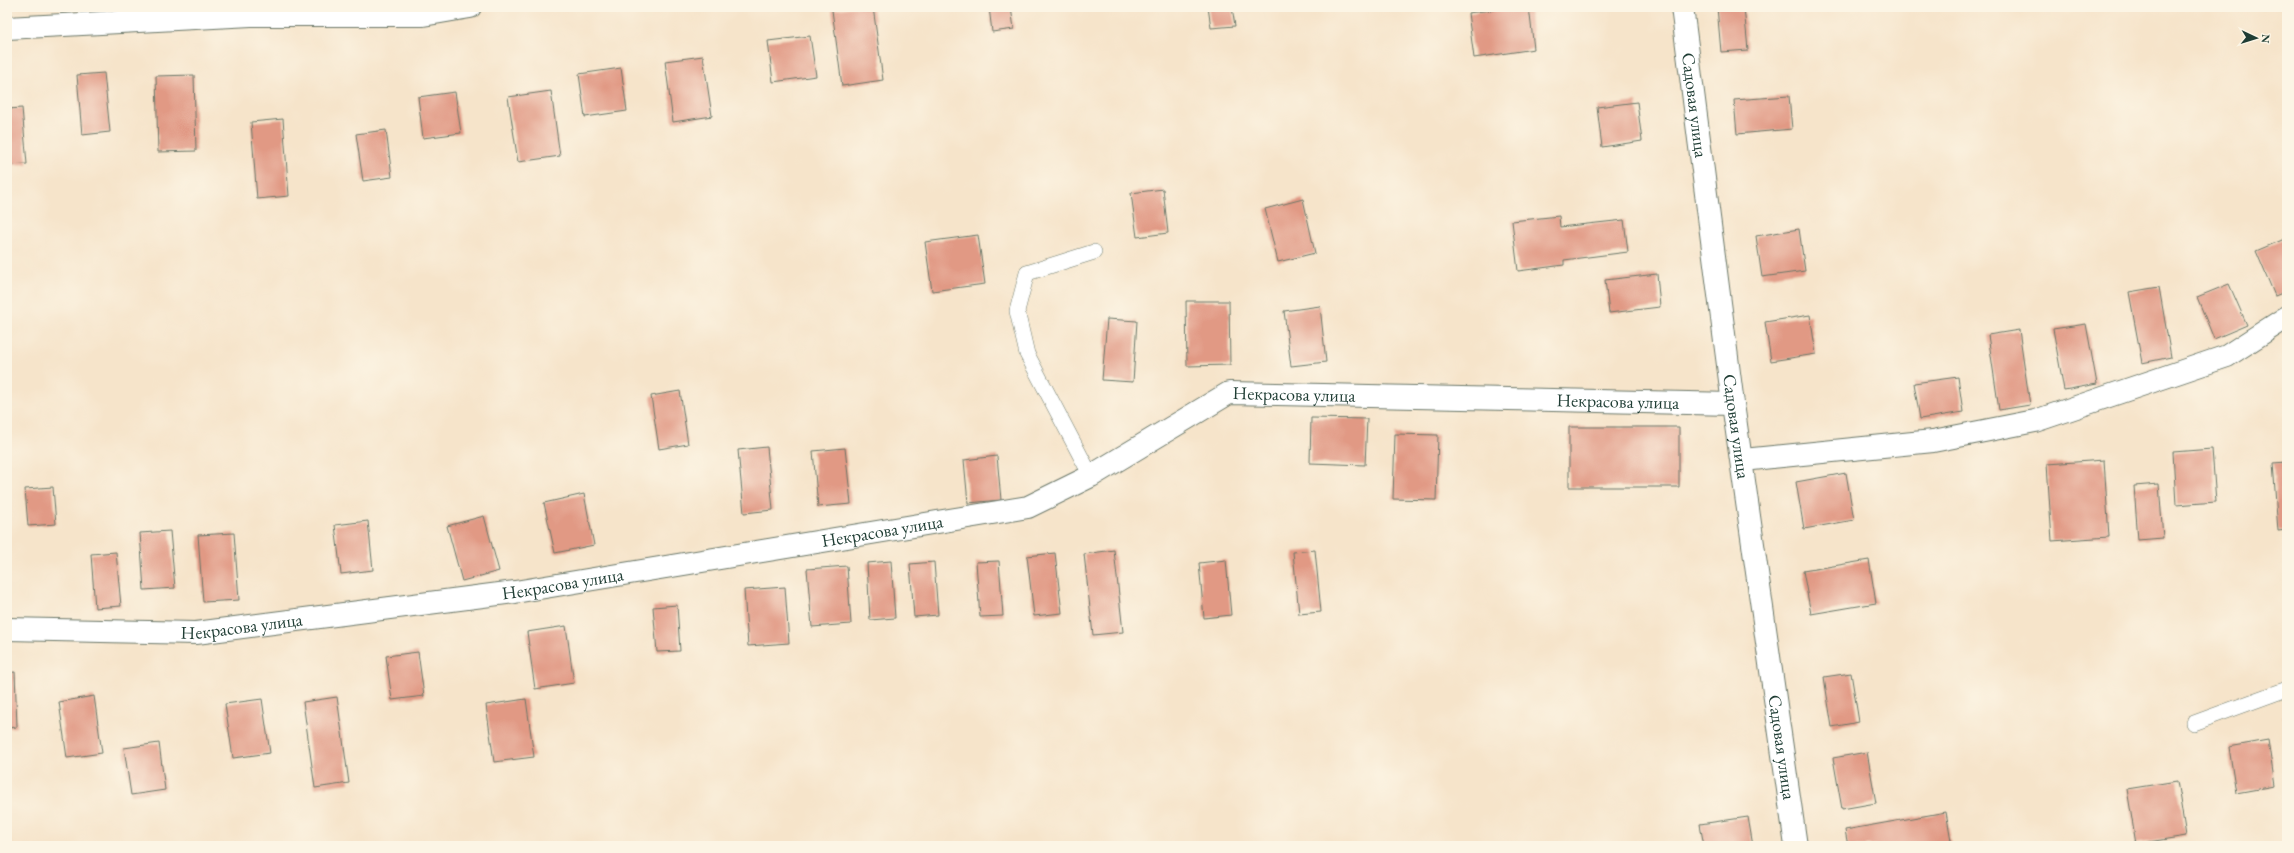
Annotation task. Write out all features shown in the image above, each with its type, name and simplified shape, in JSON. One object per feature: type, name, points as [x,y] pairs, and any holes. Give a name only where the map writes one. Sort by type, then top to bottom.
[{"type":"street","points":[[7,28],[251,15],[423,15],[470,7]]},
{"type":"street","name":"Садовая улица","points":[[1682,7],[1733,404],[1743,460],[1796,846]]},
{"type":"street","points":[[1743,460],[1932,441],[2035,421],[2227,356],[2287,317]]},
{"type":"street","name":"Некрасова улица","points":[[7,628],[196,633],[515,592],[1028,507],[1091,476],[1229,392],[1733,404]]},
{"type":"lane","points":[[1091,476],[1027,354],[1017,311],[1027,273],[1094,252]]},
{"type":"lane","points":[[2194,723],[2287,689]]},
{"type":"building","points":[[852,7],[873,7],[883,80],[842,86],[832,10]]},
{"type":"building","points":[[989,7],[1011,7],[1014,29],[992,32]]},
{"type":"building","points":[[1208,7],[1232,7],[1235,26],[1211,28]]},
{"type":"building","points":[[1515,7],[1529,7],[1534,49],[1474,58],[1468,13]]},
{"type":"building","points":[[1717,7],[1744,7],[1748,50],[1721,52]]},
{"type":"building","points":[[810,36],[816,76],[773,82],[768,41]]},
{"type":"building","points":[[703,56],[712,116],[673,122],[665,61]]},
{"type":"building","points":[[621,68],[627,111],[585,117],[579,74]]},
{"type":"building","points":[[104,73],[110,132],[82,135],[77,75]]},
{"type":"building","points":[[194,75],[196,151],[158,152],[156,76]]},
{"type":"building","points":[[551,91],[560,156],[518,162],[508,97]]},
{"type":"building","points":[[455,92],[461,133],[423,138],[418,97]]},
{"type":"building","points":[[1789,96],[1792,129],[1737,134],[1734,100]]},
{"type":"building","points":[[1637,102],[1642,141],[1602,147],[1597,107]]},
{"type":"building","points":[[22,108],[27,164],[7,165],[7,109]]},
{"type":"building","points":[[283,119],[289,196],[257,199],[251,122]]},
{"type":"building","points":[[386,130],[392,177],[363,181],[356,134]]},
{"type":"building","points":[[1163,189],[1168,233],[1137,237],[1131,193]]},
{"type":"building","points":[[1303,199],[1315,253],[1278,262],[1265,209]]},
{"type":"building","points":[[1559,216],[1560,227],[1624,220],[1628,252],[1564,260],[1564,265],[1518,271],[1512,221]]},
{"type":"building","points":[[1799,229],[1805,271],[1762,277],[1756,236]]},
{"type":"building","points":[[978,235],[985,284],[932,291],[925,242]]},
{"type":"building","points":[[2287,238],[2287,291],[2275,296],[2256,251]]},
{"type":"building","points":[[1657,274],[1660,307],[1609,313],[1605,280]]},
{"type":"building","points":[[2229,284],[2247,325],[2214,339],[2197,297]]},
{"type":"building","points":[[2159,287],[2171,357],[2142,363],[2129,292]]},
{"type":"building","points":[[1186,301],[1229,301],[1230,365],[1187,366]]},
{"type":"building","points":[[1320,306],[1326,362],[1291,366],[1284,311]]},
{"type":"building","points":[[1810,315],[1816,354],[1771,361],[1765,322]]},
{"type":"building","points":[[1107,319],[1137,321],[1133,382],[1102,380]]},
{"type":"building","points":[[2086,324],[2097,384],[2064,390],[2053,329]]},
{"type":"building","points":[[2019,330],[2030,405],[1999,410],[1988,335]]},
{"type":"building","points":[[1958,377],[1963,412],[1920,419],[1914,383]]},
{"type":"building","points":[[680,391],[688,444],[659,449],[651,396]]},
{"type":"building","points":[[1311,418],[1367,419],[1365,465],[1310,463]]},
{"type":"building","points":[[1569,427],[1679,427],[1679,487],[1569,487]]},
{"type":"building","points":[[1395,434],[1438,435],[1436,500],[1393,499]]},
{"type":"building","points":[[767,447],[773,510],[744,513],[738,450]]},
{"type":"building","points":[[845,448],[851,504],[818,507],[813,451]]},
{"type":"building","points":[[2212,449],[2216,502],[2176,505],[2173,452]]},
{"type":"building","points":[[997,456],[1001,500],[968,503],[964,460]]},
{"type":"building","points":[[2104,460],[2109,537],[2052,541],[2047,464]]},
{"type":"building","points":[[2287,462],[2287,530],[2278,531],[2273,463]]},
{"type":"building","points":[[1846,473],[1854,520],[1804,529],[1796,482]]},
{"type":"building","points":[[2159,484],[2163,538],[2138,540],[2134,486]]},
{"type":"building","points":[[53,487],[56,524],[28,526],[25,489]]},
{"type":"building","points":[[584,494],[594,545],[555,553],[544,503]]},
{"type":"building","points":[[484,516],[499,571],[462,581],[447,526]]},
{"type":"building","points":[[368,521],[373,570],[341,574],[335,525]]},
{"type":"building","points":[[170,531],[175,588],[144,590],[140,533]]},
{"type":"building","points":[[234,533],[239,600],[203,602],[198,535]]},
{"type":"building","points":[[1114,550],[1123,632],[1093,635],[1084,554]]},
{"type":"building","points":[[1315,550],[1321,612],[1299,614],[1293,552]]},
{"type":"building","points":[[116,552],[121,606],[95,608],[91,554]]},
{"type":"building","points":[[1055,553],[1062,613],[1034,616],[1027,556]]},
{"type":"building","points":[[1226,560],[1231,615],[1204,618],[1199,563]]},
{"type":"building","points":[[1869,560],[1876,603],[1811,614],[1803,571]]},
{"type":"building","points":[[891,561],[895,618],[870,620],[867,563]]},
{"type":"building","points":[[999,561],[1003,616],[980,617],[976,562]]},
{"type":"building","points":[[934,562],[938,615],[914,617],[910,564]]},
{"type":"building","points":[[847,566],[851,624],[812,627],[807,569]]},
{"type":"building","points":[[785,587],[789,643],[748,646],[744,590]]},
{"type":"building","points":[[677,605],[680,651],[657,652],[653,607]]},
{"type":"building","points":[[566,626],[574,683],[535,689],[527,632]]},
{"type":"building","points":[[418,652],[424,696],[392,700],[386,656]]},
{"type":"building","points":[[15,672],[17,727],[7,728],[7,673]]},
{"type":"building","points":[[1851,673],[1859,722],[1832,727],[1824,677]]},
{"type":"building","points":[[94,696],[102,753],[67,758],[59,702]]},
{"type":"building","points":[[337,697],[349,783],[315,788],[303,702]]},
{"type":"building","points":[[262,699],[270,753],[233,758],[225,704]]},
{"type":"building","points":[[526,699],[534,757],[494,762],[486,705]]},
{"type":"building","points":[[2287,715],[2287,737],[2286,737],[2283,716]]},
{"type":"building","points":[[2268,740],[2275,786],[2236,793],[2229,747]]},
{"type":"building","points":[[159,743],[165,790],[131,795],[124,748]]},
{"type":"building","points":[[1867,752],[1876,803],[1842,809],[1833,758]]},
{"type":"building","points":[[2177,781],[2186,836],[2136,844],[2127,789]]},
{"type":"building","points":[[1946,812],[1952,846],[1848,846],[1845,830]]},
{"type":"building","points":[[1748,817],[1753,846],[1704,846],[1700,824]]}]
